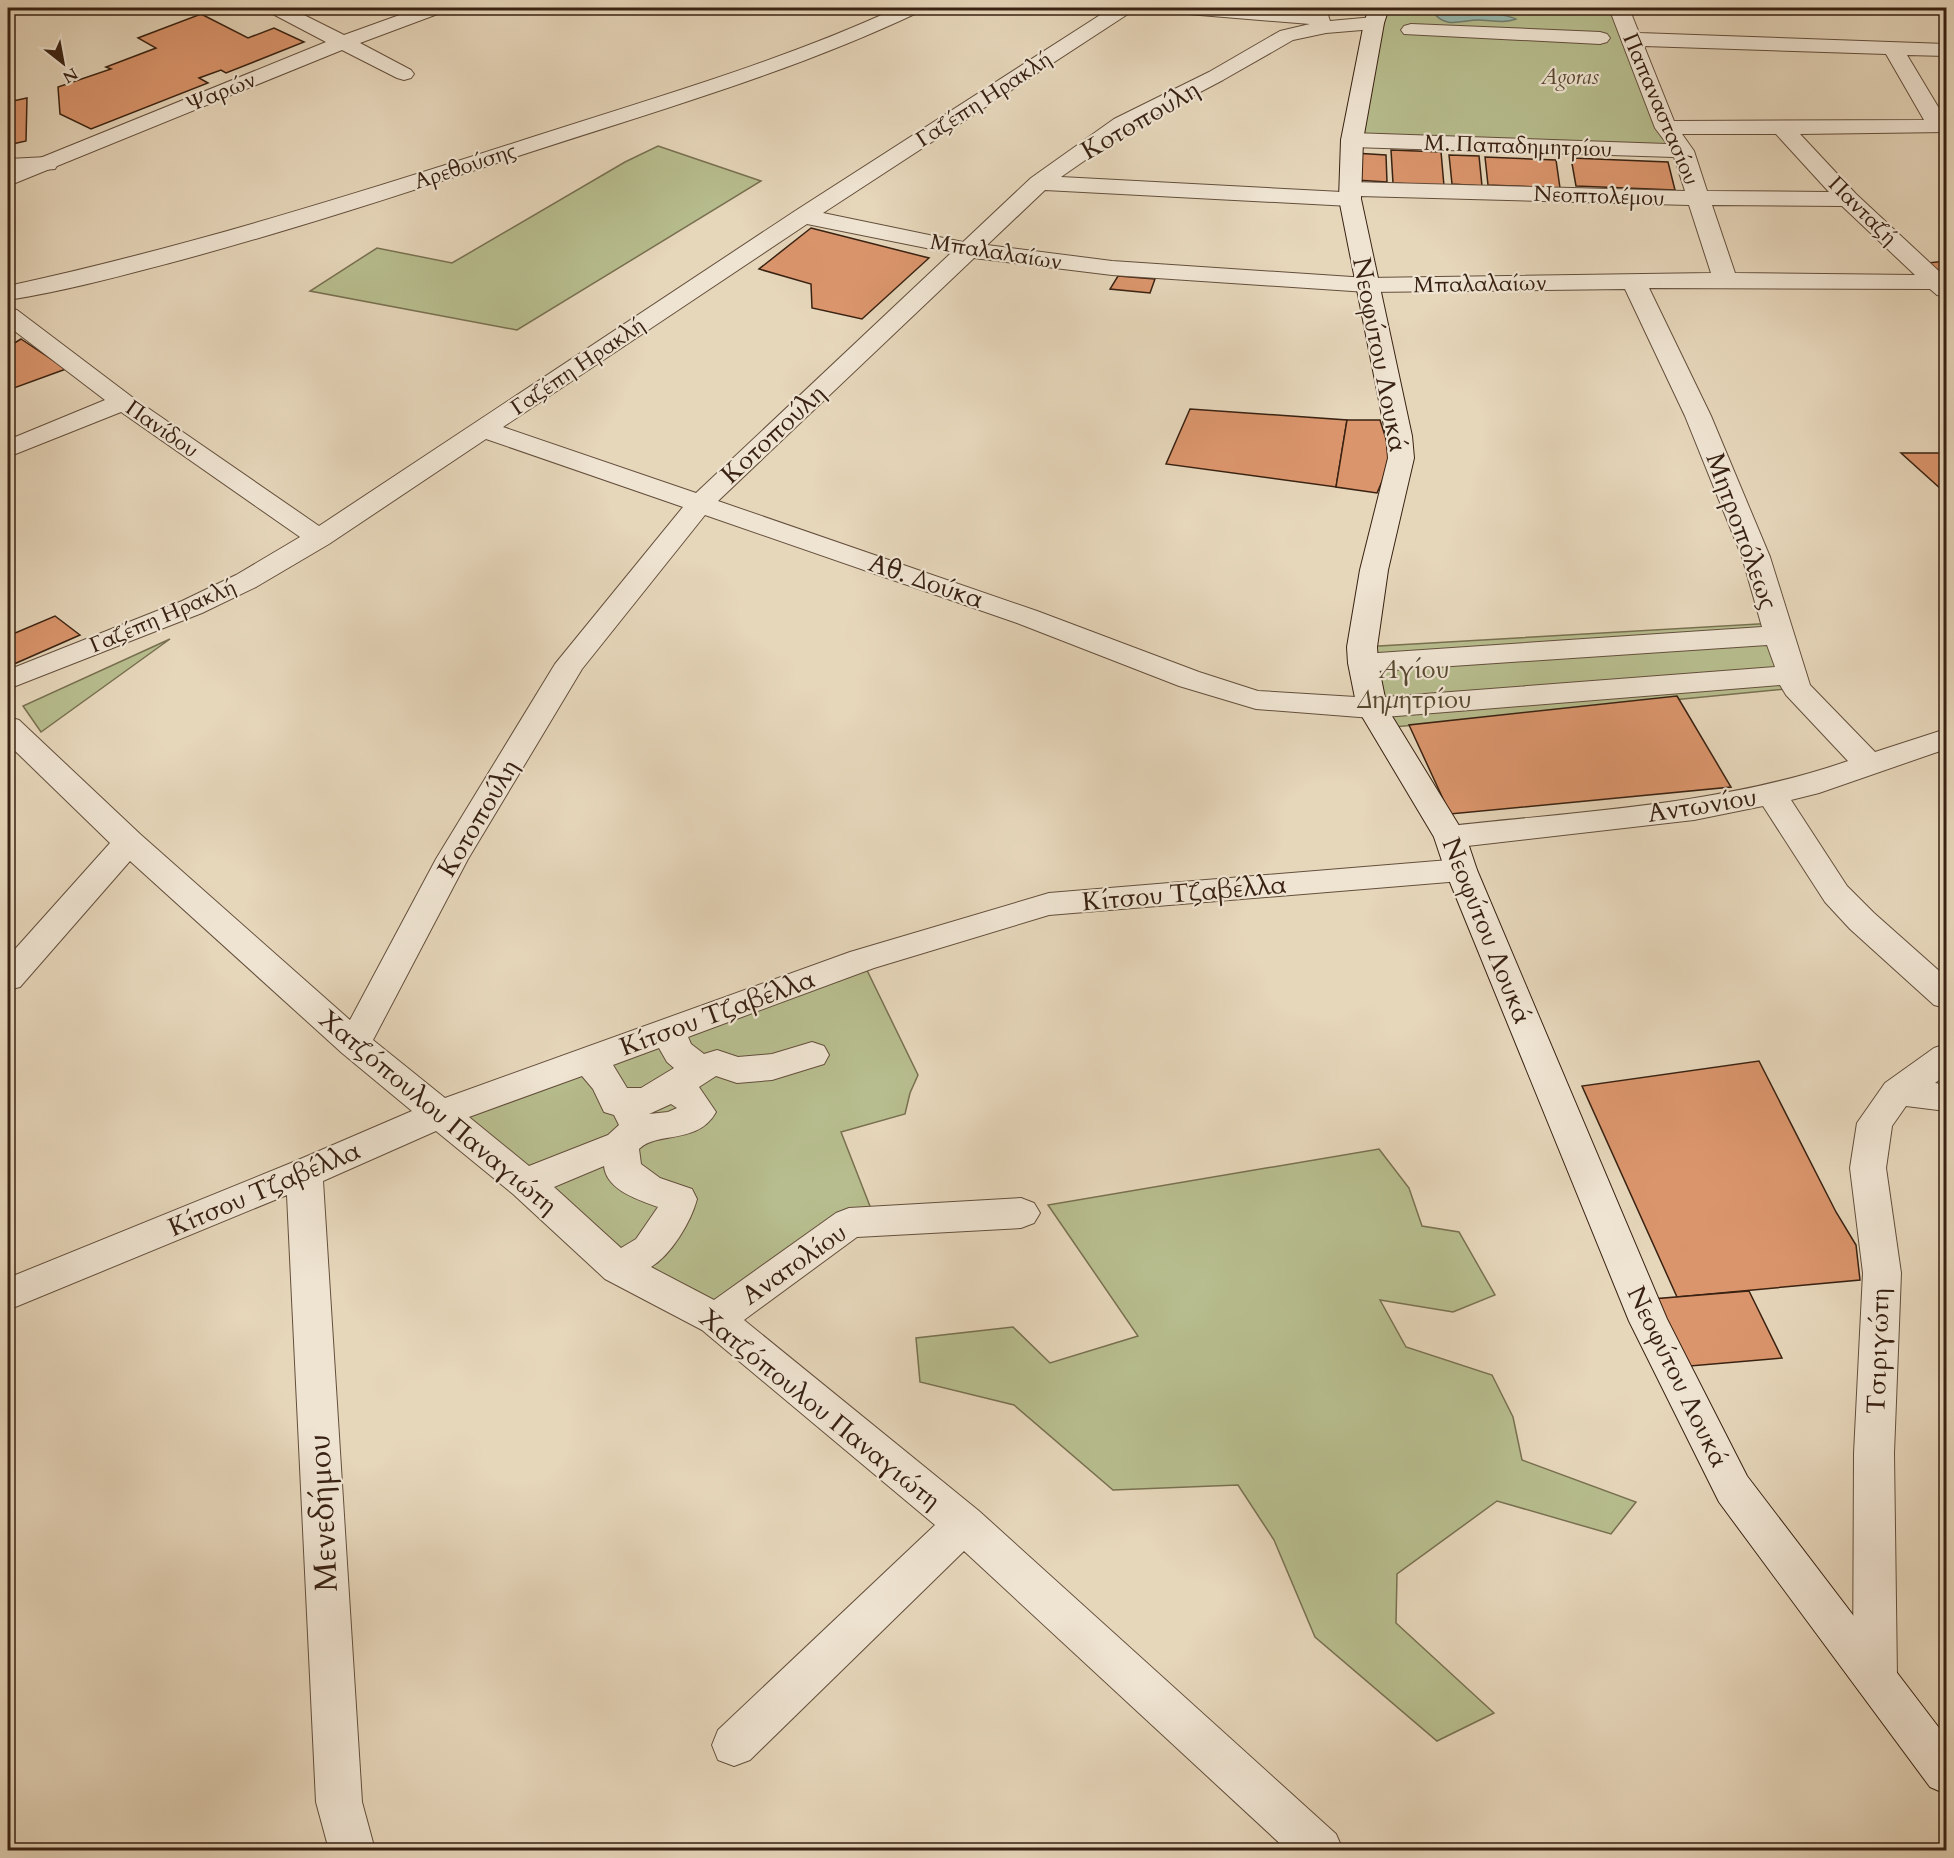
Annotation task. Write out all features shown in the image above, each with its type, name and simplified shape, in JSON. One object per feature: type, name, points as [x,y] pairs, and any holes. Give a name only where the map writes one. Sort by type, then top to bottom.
[{"type":"street","points":[[276,8],[404,74]]},
{"type":"street","name":"Ψαρών","points":[[8,179],[342,43],[436,8]]},
{"type":"street","name":"Αρεθούσης","points":[[8,293],[91,277],[266,228],[485,160],[789,60],[912,8]]},
{"type":"street","name":"Γαζέπη Ηρακλή","points":[[8,680],[192,607],[246,581],[319,538],[803,216],[1124,8]]},
{"type":"street","points":[[1188,8],[1377,15]]},
{"type":"street","name":"Παπαναστασίου","points":[[1619,8],[1666,128],[1683,151],[1725,280]]},
{"type":"street","name":"Νεοφύτου Λουκά","points":[[1377,15],[1352,140],[1350,194],[1399,436],[1401,458],[1374,570],[1362,647],[1372,708],[1450,837],[1461,870],[1648,1321],[1732,1489],[1947,1773]]},
{"type":"street","name":"Κοτοπούλη","points":[[354,1044],[452,859],[570,664],[701,503],[1039,183],[1122,124],[1216,76],[1287,35],[1377,15]]},
{"type":"street","points":[[1411,30],[1600,38]]},
{"type":"street","points":[[1630,39],[1947,50]]},
{"type":"street","points":[[1893,49],[1943,126]]},
{"type":"street","points":[[1666,128],[1943,126]]},
{"type":"street","name":"Πανταζή","points":[[1783,128],[1848,199],[1943,285]]},
{"type":"street","name":"Μ. Παπαδημητρίου","points":[[1352,140],[1683,151]]},
{"type":"street","points":[[8,166],[47,164]]},
{"type":"street","name":"Νεοπτολέμου","points":[[1039,183],[1350,194],[1848,199]]},
{"type":"street","name":"Μπαλαλαίων","points":[[803,216],[968,250],[1112,268],[1367,285],[1725,280],[1943,285]]},
{"type":"street","name":"Μητροπόλεως","points":[[1634,282],[1698,416],[1756,557],[1796,688],[1869,765]]},
{"type":"street","name":"Πανίδου","points":[[8,315],[123,402],[319,538]]},
{"type":"street","points":[[8,449],[123,402]]},
{"type":"street","name":"Αθ. Δούκα","points":[[483,429],[1027,617],[1188,679],[1256,700],[1372,708],[1792,675]]},
{"type":"street","points":[[1363,663],[1779,635]]},
{"type":"street","points":[[1627,645],[1643,687]]},
{"type":"street","points":[[1484,655],[1504,698]]},
{"type":"street","name":"Χατζόπουλου Παναγιώτη","points":[[8,727],[129,842],[354,1044],[442,1113],[618,1268],[716,1319],[964,1524],[1320,1851]]},
{"type":"street","name":"Αντωνίου","points":[[1450,837],[1694,809],[1771,794],[1808,786],[1947,739]]},
{"type":"street","points":[[1771,794],[1836,894],[1947,996]]},
{"type":"street","points":[[8,978],[129,842]]},
{"type":"street","name":"Κίτσου Τζαβέλλα","points":[[8,1294],[304,1173],[442,1113],[883,953],[1049,904],[1461,870]]},
{"type":"street","points":[[526,1185],[564,1166],[628,1125],[663,1129],[684,1122],[698,1112],[689,1098],[680,1053],[667,1031]]},
{"type":"street","points":[[684,1078],[717,1063],[737,1070],[772,1067],[812,1055]]},
{"type":"street","name":"Τσιριγώτη","points":[[1875,1678],[1874,1453],[1882,1273],[1868,1168],[1875,1123],[1897,1092],[1947,1057]]},
{"type":"street","points":[[589,1060],[606,1081],[628,1125],[623,1171],[647,1188],[679,1199],[675,1214],[649,1250],[618,1268]]},
{"type":"street","points":[[1897,1092],[1947,1098]]},
{"type":"street","name":"Μενεδήμου","points":[[304,1173],[339,1802],[352,1851]]},
{"type":"street","name":"Ανατολίου","points":[[716,1319],[849,1222],[1021,1213]]},
{"type":"street","points":[[734,1745],[964,1524]]},
{"type":"green space","name":"Agoras","points":[[1379,8],[1619,8],[1630,39],[1683,151],[1352,140],[1374,23]]},
{"type":"green space","points":[[658,146],[761,181],[517,330],[310,291],[377,248],[452,263],[625,162]]},
{"type":"green space","name":"Αγίου Δημητρίου","points":[[1775,623],[1796,688],[1384,728],[1362,647]]},
{"type":"green space","points":[[170,639],[41,732],[23,706]]},
{"type":"green space","points":[[862,960],[918,1075],[910,1093],[905,1114],[841,1132],[875,1219],[716,1319],[442,1113]]},
{"type":"green space","points":[[1379,1149],[1409,1188],[1422,1226],[1459,1232],[1495,1295],[1453,1312],[1380,1300],[1406,1347],[1492,1375],[1513,1417],[1522,1460],[1636,1502],[1611,1534],[1497,1501],[1397,1574],[1396,1623],[1494,1713],[1437,1741],[1315,1637],[1274,1540],[1238,1485],[1113,1490],[1014,1405],[920,1382],[916,1338],[1013,1327],[1050,1363],[1138,1336],[1048,1205]]},
{"type":"water","points":[[1457,8],[1516,19],[1502,22],[1478,20],[1454,23],[1444,21],[1434,13],[1434,10],[1451,13]]},
{"type":"building","points":[[201,14],[248,38],[274,28],[304,42],[226,73],[221,70],[199,78],[208,83],[91,129],[60,114],[58,87],[111,69],[106,67],[156,48],[138,38]]},
{"type":"building","points":[[27,98],[26,141],[8,145],[8,102]]},
{"type":"building","points":[[1391,150],[1441,152],[1444,186],[1393,183]]},
{"type":"building","points":[[1354,153],[1386,155],[1387,182],[1355,180]]},
{"type":"building","points":[[1449,155],[1479,156],[1482,186],[1452,184]]},
{"type":"building","points":[[1485,157],[1556,160],[1560,188],[1488,185]]},
{"type":"building","points":[[1571,158],[1668,162],[1675,190],[1576,186]]},
{"type":"building","points":[[811,228],[929,258],[862,319],[812,308],[811,284],[759,269]]},
{"type":"building","points":[[1946,261],[1946,277],[1940,277],[1927,263]]},
{"type":"building","points":[[1118,276],[1155,279],[1150,293],[1110,289]]},
{"type":"building","points":[[21,339],[66,369],[14,388],[8,383],[8,347]]},
{"type":"building","points":[[1190,409],[1347,420],[1336,487],[1166,464]]},
{"type":"building","points":[[1347,420],[1380,420],[1392,458],[1377,493],[1336,487]]},
{"type":"building","points":[[1901,453],[1946,453],[1946,490],[1942,490]]},
{"type":"building","points":[[55,616],[80,635],[14,664],[8,658],[8,636]]},
{"type":"building","points":[[1677,696],[1731,787],[1450,814],[1409,725]]},
{"type":"building","points":[[1759,1061],[1836,1212],[1856,1245],[1860,1280],[1677,1297],[1582,1086]]},
{"type":"building","points":[[1749,1291],[1782,1358],[1690,1366],[1652,1299]]}]
